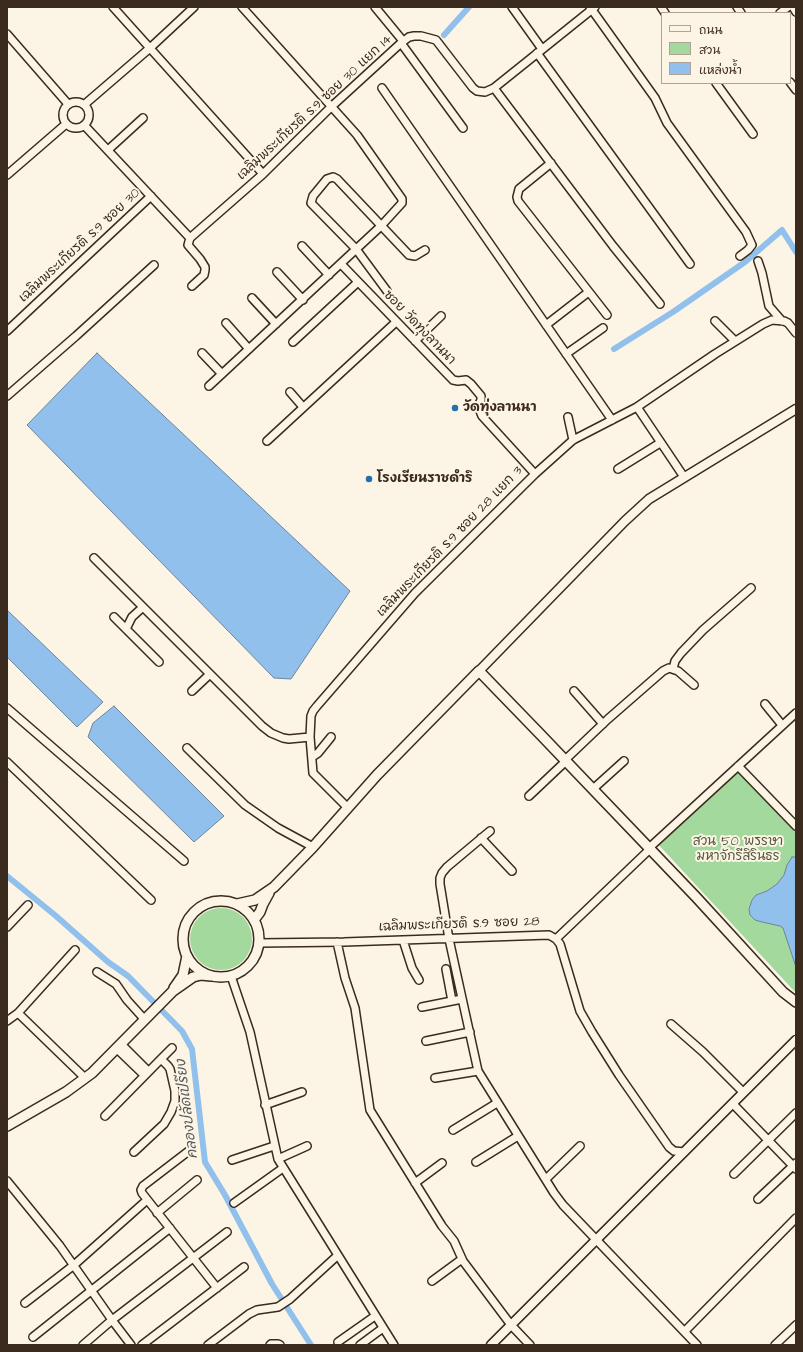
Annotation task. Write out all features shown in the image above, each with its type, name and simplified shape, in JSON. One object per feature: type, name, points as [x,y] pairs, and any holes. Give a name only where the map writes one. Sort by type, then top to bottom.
[{"type":"main road","points":[[254,920],[260,912],[266,897],[274,887],[313,847],[347,807],[479,671],[696,897],[783,992],[796,1002]]},
{"type":"main road","points":[[237,904],[255,900],[274,887]]},
{"type":"main road","points":[[7,1126],[66,1092],[85,1078],[173,991],[193,977],[201,975],[211,976],[224,977],[231,976],[250,964],[259,943],[258,931],[254,920],[247,911],[237,904],[222,900],[207,903],[194,911],[186,924],[184,931],[184,947],[187,956],[198,970],[211,976]]},
{"type":"main road","points":[[173,991],[183,975],[187,956]]},
{"type":"street","points":[[112,7],[263,174]]},
{"type":"street","points":[[85,104],[150,48],[194,7]]},
{"type":"street","points":[[209,386],[381,226],[401,206],[402,200],[356,135],[242,7]]},
{"type":"street","points":[[375,7],[402,42],[463,128]]},
{"type":"street","points":[[512,7],[540,51],[690,264]]},
{"type":"street","points":[[792,7],[796,12]]},
{"type":"street","points":[[660,304],[613,246],[494,88],[592,8],[655,98],[667,123],[746,232],[752,245],[740,256]]},
{"type":"street","points":[[7,34],[68,104]]},
{"type":"street","name":"เฉลิมพระเกียรติ ร.9 ซอย 30 แยก 14","points":[[190,238],[263,174],[330,107],[402,42],[414,36],[436,40],[472,88],[476,91],[485,92],[494,88]]},
{"type":"street","points":[[717,84],[753,134]]},
{"type":"street","points":[[382,88],[612,420]]},
{"type":"street","points":[[77,101],[88,107],[90,115],[89,119],[84,125],[75,128],[66,124],[63,111],[68,104],[77,101]]},
{"type":"street","points":[[108,150],[143,118]]},
{"type":"street","points":[[7,175],[66,124]]},
{"type":"street","name":"เฉลิมพระเกียรติ ร.9 ซอย 30","points":[[7,331],[151,196],[84,125]]},
{"type":"street","points":[[551,163],[519,189],[517,198],[518,202],[607,316]]},
{"type":"street","points":[[387,291],[356,249],[311,203],[313,196],[327,179],[333,177],[337,179],[409,254],[414,256],[424,250]]},
{"type":"street","points":[[151,196],[190,238],[188,245],[205,267],[204,275],[192,286]]},
{"type":"street","points":[[302,246],[329,275]]},
{"type":"street","points":[[758,261],[769,306],[782,321],[788,323],[796,333]]},
{"type":"street","name":"ซอย วัดทุ่งลานนา","points":[[341,264],[453,380],[466,380],[471,384],[481,396],[478,406],[482,416],[536,474]]},
{"type":"street","points":[[7,396],[154,265]]},
{"type":"street","points":[[277,272],[303,300]]},
{"type":"street","points":[[293,342],[358,282]]},
{"type":"street","points":[[546,325],[586,294]]},
{"type":"street","points":[[252,298],[276,324]]},
{"type":"street","points":[[415,341],[441,316]]},
{"type":"street","name":"เฉลิมพระเกียรติ ร.9 ซอย 28 แยก 3","points":[[347,807],[313,773],[310,737],[311,716],[313,711],[415,593],[536,474],[573,440],[637,407],[735,341],[763,324],[772,320],[782,321]]},
{"type":"street","points":[[715,321],[735,341]]},
{"type":"street","points":[[267,441],[396,322]]},
{"type":"street","points":[[226,323],[249,349]]},
{"type":"street","points":[[566,354],[603,328]]},
{"type":"street","points":[[202,353],[222,374]]},
{"type":"street","points":[[290,392],[303,407]]},
{"type":"street","points":[[637,407],[684,477]]},
{"type":"street","points":[[479,671],[625,521],[649,499],[796,409]]},
{"type":"street","points":[[568,417],[573,440]]},
{"type":"street","points":[[618,469],[660,442]]},
{"type":"street","points":[[94,558],[262,726],[271,733],[288,739],[310,737]]},
{"type":"street","points":[[673,669],[675,661],[681,653],[703,630],[751,588]]},
{"type":"street","points":[[126,629],[132,618],[143,607]]},
{"type":"street","points":[[114,617],[159,662]]},
{"type":"street","points":[[529,796],[603,724],[663,671],[669,668],[682,673],[694,685]]},
{"type":"street","points":[[192,691],[210,674]]},
{"type":"street","points":[[574,691],[603,724]]},
{"type":"street","points":[[764,704],[782,725]]},
{"type":"street","points":[[7,708],[184,861]]},
{"type":"street","points":[[556,939],[649,848],[796,713]]},
{"type":"street","points":[[312,757],[318,753],[331,737]]},
{"type":"street","points":[[187,748],[245,804],[278,828],[313,847]]},
{"type":"street","points":[[593,789],[624,761]]},
{"type":"street","points":[[7,762],[151,900]]},
{"type":"street","points":[[738,766],[796,826]]},
{"type":"street","points":[[490,831],[447,867],[440,878],[449,939],[478,1071],[563,1205],[697,1345]]},
{"type":"street","points":[[481,838],[512,872]]},
{"type":"street","points":[[7,927],[28,905]]},
{"type":"street","name":"เฉลิมพระเกียรติ ร.9 ซอย 28","points":[[259,943],[449,939],[543,934],[549,935],[556,939],[564,952],[575,997],[585,1021],[619,1075],[669,1147],[674,1151],[684,1152]]},
{"type":"street","points":[[403,940],[412,968],[419,980]]},
{"type":"street","points":[[338,942],[345,978],[355,1008],[370,1110],[442,1226],[454,1241],[462,1258],[511,1325],[530,1345]]},
{"type":"street","points":[[7,1021],[18,1012],[75,950]]},
{"type":"street","points":[[446,969],[452,1001]]},
{"type":"street","points":[[97,972],[116,984],[127,1000],[147,1017]]},
{"type":"street","points":[[231,976],[250,1032],[278,1159],[337,1256],[394,1345]]},
{"type":"street","points":[[422,1007],[462,999]]},
{"type":"street","points":[[18,1012],[85,1078]]},
{"type":"street","points":[[671,1024],[703,1052],[743,1092]]},
{"type":"street","points":[[426,1041],[470,1032]]},
{"type":"street","points":[[491,1345],[796,1040]]},
{"type":"street","points":[[119,1046],[146,1073]]},
{"type":"street","points":[[105,1116],[172,1048]]},
{"type":"street","points":[[134,1152],[164,1124],[175,1101],[175,1091],[170,1069],[161,1059]]},
{"type":"street","points":[[436,1078],[478,1071]]},
{"type":"street","points":[[265,1105],[302,1092]]},
{"type":"street","points":[[453,1130],[497,1103]]},
{"type":"street","points":[[733,1104],[795,1166],[758,1199]]},
{"type":"street","points":[[734,1174],[796,1113]]},
{"type":"street","points":[[476,1162],[518,1136]]},
{"type":"street","points":[[232,1160],[274,1146]]},
{"type":"street","points":[[278,1159],[307,1146]]},
{"type":"street","points":[[546,1179],[580,1146]]},
{"type":"street","points":[[190,1150],[143,1186],[141,1190],[146,1200],[217,1288]]},
{"type":"street","points":[[415,1183],[442,1163]]},
{"type":"street","points":[[234,1203],[283,1168]]},
{"type":"street","points":[[158,1213],[197,1180]]},
{"type":"street","points":[[7,1181],[74,1265],[91,1291],[131,1345]]},
{"type":"street","points":[[24,1303],[74,1265],[146,1200]]},
{"type":"street","points":[[685,1332],[796,1218]]},
{"type":"street","points":[[34,1337],[170,1228]]},
{"type":"street","points":[[83,1345],[112,1320],[227,1232]]},
{"type":"street","points":[[208,1345],[249,1314],[257,1310],[278,1307],[290,1299],[337,1256]]},
{"type":"street","points":[[432,1281],[462,1258]]},
{"type":"street","points":[[142,1345],[244,1267]]},
{"type":"street","points":[[338,1342],[375,1316]]},
{"type":"street","points":[[775,1345],[796,1325]]},
{"type":"street","points":[[360,1345],[382,1328]]},
{"type":"street","points":[[270,1345],[280,1345]]},
{"type":"green space","name":"สวน 50 พรรษา มหาจักรีสิรินธร","points":[[737,768],[796,831],[796,993],[656,842]]},
{"type":"green space","points":[[215,908],[227,908],[243,917],[250,927],[252,939],[250,951],[243,961],[227,970],[215,970],[204,965],[195,956],[190,945],[190,933],[195,922],[204,913]]},
{"type":"water","points":[[97,353],[350,591],[291,679],[274,678],[27,425]]},
{"type":"water","points":[[7,610],[103,702],[77,727],[7,657]]},
{"type":"water","points":[[114,706],[224,816],[194,842],[88,737],[93,723]]},
{"type":"water","points":[[792,857],[796,857],[796,967],[783,928],[755,920],[750,915],[749,909],[752,900],[756,895],[767,891],[777,884],[784,875],[787,865]]},
{"type":"waterway","points":[[444,35],[469,7]]},
{"type":"waterway","points":[[614,349],[673,312],[745,262],[782,230],[796,252]]},
{"type":"waterway","name":"คลองปลัดเปรียง","points":[[7,876],[56,916],[108,962],[128,976],[182,1031],[192,1049],[205,1162],[225,1195],[272,1284],[311,1345]]},
{"type":"place","name":"วัดทุ่งลานนา","points":[[455,408]]},
{"type":"place","name":"โรงเรียนราชดำริ","points":[[369,479]]}]
